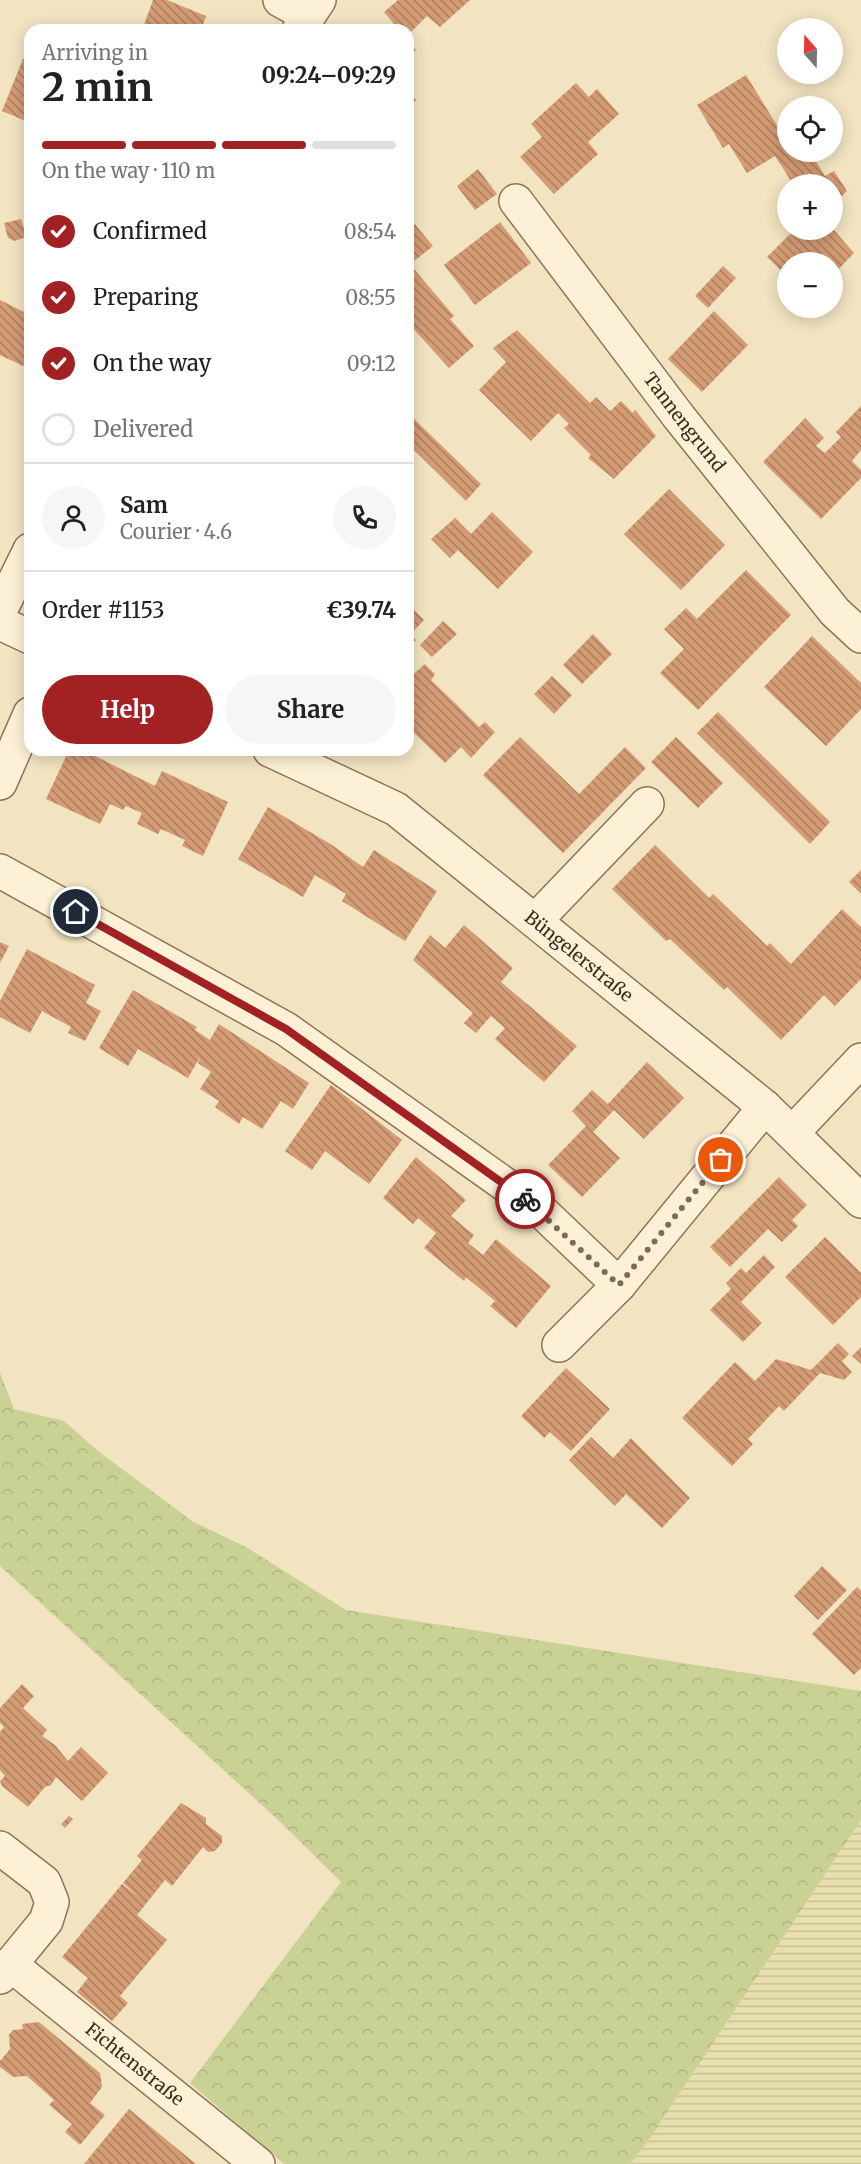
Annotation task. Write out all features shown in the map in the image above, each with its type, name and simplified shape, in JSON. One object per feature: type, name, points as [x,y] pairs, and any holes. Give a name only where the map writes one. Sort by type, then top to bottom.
[{"type":"street","name":"Tannengrund","points":[[516,201],[679,417],[835,612],[861,636]]},
{"type":"street","points":[[0,611],[24,562]]},
{"type":"street","points":[[0,623],[24,634]]},
{"type":"street","points":[[0,783],[24,728]]},
{"type":"street","name":"Büngelerstraße","points":[[283,756],[396,809],[765,1107],[861,1201]]},
{"type":"street","points":[[535,921],[646,804]]},
{"type":"street","points":[[0,871],[286,1029],[538,1208],[619,1285]]},
{"type":"street","points":[[792,1132],[861,1060]]},
{"type":"street","points":[[559,1345],[619,1285],[765,1107]]},
{"type":"street","name":"Fichtenstraße","points":[[0,1848],[44,1882],[52,1902],[46,1921],[5,1971],[258,2164]]},
{"type":"shaded area","points":[[861,1820],[861,2164],[630,2164],[648,2141]]},
{"type":"green space","points":[[0,1373],[14,1409],[64,1421],[98,1451],[192,1521],[246,1547],[346,1610],[861,1691],[861,1820],[648,2141],[630,2164],[284,2164],[190,2083],[341,1882],[276,1818],[0,1566]]},
{"type":"building","points":[[153,0],[167,0],[206,16],[203,24],[144,24]]},
{"type":"building","points":[[398,0],[470,0],[440,27],[427,16],[414,29],[414,24],[394,24],[384,12]]},
{"type":"building","points":[[23,59],[24,120],[2,111]]},
{"type":"building","points":[[746,75],[777,125],[777,159],[775,156],[747,173],[729,144],[723,148],[697,105]]},
{"type":"building","points":[[576,83],[589,97],[597,89],[619,114],[588,142],[598,154],[554,194],[520,157],[542,137],[531,124]]},
{"type":"building","points":[[779,162],[816,162],[824,174],[787,174]]},
{"type":"building","points":[[478,169],[497,194],[475,210],[457,186]]},
{"type":"building","points":[[21,219],[24,238],[14,241],[8,238],[4,223]]},
{"type":"building","points":[[500,222],[531,263],[475,305],[444,265]]},
{"type":"building","points":[[414,223],[433,246],[414,261]]},
{"type":"building","points":[[784,240],[843,240],[854,253],[843,265],[843,252],[777,252],[777,267],[767,257]]},
{"type":"building","points":[[723,266],[736,278],[708,308],[695,296]]},
{"type":"building","points":[[414,269],[454,316],[450,319],[474,346],[449,368],[414,329]]},
{"type":"building","points":[[0,300],[24,312],[24,364],[23,366],[0,355]]},
{"type":"building","points":[[714,311],[748,345],[702,392],[668,359]]},
{"type":"building","points":[[517,330],[590,403],[596,397],[610,411],[621,401],[633,413],[635,410],[656,436],[614,479],[588,458],[591,455],[564,428],[569,424],[558,413],[531,441],[479,390],[506,362],[493,348]]},
{"type":"building","points":[[861,406],[861,450],[852,461],[861,470],[861,478],[821,519],[763,462],[805,418],[824,438],[816,446],[825,453],[841,437],[836,432]]},
{"type":"building","points":[[414,419],[481,484],[466,501],[414,450]]},
{"type":"building","points":[[669,489],[725,545],[681,590],[624,534]]},
{"type":"building","points":[[492,512],[533,552],[498,589],[458,550],[450,558],[431,539],[455,518],[471,534]]},
{"type":"building","points":[[746,570],[791,615],[698,710],[660,673],[684,649],[664,629],[686,608],[697,619]]},
{"type":"building","points":[[414,610],[424,620],[414,631]]},
{"type":"building","points":[[443,621],[457,634],[432,657],[420,645]]},
{"type":"building","points":[[593,634],[612,654],[582,684],[563,665]]},
{"type":"building","points":[[812,636],[861,683],[861,709],[826,746],[764,687]]},
{"type":"building","points":[[425,664],[435,674],[431,680],[479,727],[485,722],[495,732],[471,758],[461,747],[445,763],[414,733],[414,674]]},
{"type":"building","points":[[552,676],[572,695],[554,714],[534,694]]},
{"type":"building","points":[[718,712],[830,822],[810,844],[697,733]]},
{"type":"building","points":[[520,737],[579,794],[625,747],[646,768],[563,853],[483,775]]},
{"type":"building","points":[[676,737],[723,783],[698,808],[651,762]]},
{"type":"building","points":[[66,756],[95,756],[155,786],[162,771],[228,802],[203,856],[182,846],[185,840],[161,829],[158,834],[137,824],[142,813],[126,806],[123,810],[110,804],[100,824],[46,799]]},
{"type":"building","points":[[268,807],[332,845],[363,867],[374,850],[437,891],[405,941],[342,901],[346,894],[315,875],[303,897],[238,859]]},
{"type":"building","points":[[655,845],[709,898],[713,894],[767,946],[770,943],[791,964],[842,909],[861,927],[861,979],[835,1006],[824,995],[781,1040],[727,987],[724,990],[670,939],[666,941],[612,889]]},
{"type":"building","points":[[861,870],[861,894],[849,882]]},
{"type":"building","points":[[464,925],[513,968],[501,982],[577,1046],[544,1082],[495,1039],[505,1028],[491,1016],[476,1033],[464,1023],[473,1013],[413,960],[430,935],[445,948]]},
{"type":"building","points":[[0,942],[9,946],[0,963]]},
{"type":"building","points":[[27,949],[95,985],[86,1003],[101,1011],[85,1041],[68,1033],[71,1027],[42,1011],[30,1033],[0,1017],[0,1001]]},
{"type":"building","points":[[133,990],[197,1027],[195,1030],[210,1040],[219,1024],[309,1083],[293,1109],[281,1101],[262,1129],[243,1117],[239,1124],[215,1107],[219,1101],[200,1089],[211,1072],[198,1063],[200,1057],[188,1078],[138,1049],[128,1066],[99,1048]]},
{"type":"building","points":[[647,1062],[684,1098],[644,1139],[614,1110],[593,1132],[620,1158],[582,1197],[548,1165],[586,1126],[572,1111],[592,1090],[608,1104]]},
{"type":"building","points":[[331,1085],[402,1140],[369,1184],[325,1151],[312,1170],[285,1151]]},
{"type":"building","points":[[416,1157],[466,1200],[451,1216],[474,1235],[468,1243],[483,1255],[496,1239],[551,1286],[516,1328],[490,1306],[495,1301],[466,1277],[464,1281],[424,1248],[436,1233],[418,1218],[413,1224],[383,1198]]},
{"type":"building","points":[[779,1177],[807,1205],[792,1220],[798,1226],[782,1242],[768,1229],[730,1267],[710,1247]]},
{"type":"building","points":[[825,1237],[861,1273],[861,1297],[833,1325],[785,1277]]},
{"type":"building","points":[[764,1255],[775,1267],[741,1302],[762,1323],[743,1342],[710,1310],[731,1289],[726,1283],[741,1268],[746,1273]]},
{"type":"building","points":[[838,1343],[849,1354],[842,1361],[852,1372],[844,1380],[820,1373],[784,1411],[779,1406],[748,1439],[753,1444],[732,1466],[682,1418],[735,1362],[755,1381],[776,1359],[811,1370]]},
{"type":"building","points":[[861,1347],[861,1364],[852,1356]]},
{"type":"building","points":[[566,1368],[610,1409],[571,1451],[550,1432],[544,1438],[521,1416]]},
{"type":"building","points":[[591,1437],[613,1458],[631,1438],[690,1498],[662,1528],[626,1494],[615,1506],[569,1460]]},
{"type":"building","points":[[822,1566],[847,1590],[818,1620],[794,1596]]},
{"type":"building","points":[[857,1587],[861,1591],[861,1668],[854,1675],[812,1634]]},
{"type":"building","points":[[22,1684],[34,1696],[23,1708],[47,1730],[42,1736],[55,1745],[68,1761],[81,1747],[108,1773],[82,1801],[56,1777],[51,1785],[45,1787],[28,1807],[2,1786],[0,1781],[5,1776],[0,1770],[0,1732],[4,1727],[0,1723],[0,1708]]},
{"type":"building","points":[[181,1803],[206,1818],[206,1824],[222,1836],[222,1843],[215,1851],[208,1852],[203,1847],[172,1886],[165,1880],[137,1915],[167,1940],[120,1996],[128,2003],[112,2021],[77,1992],[88,1978],[62,1957],[122,1884],[138,1896],[123,1883],[142,1860],[137,1856]]},
{"type":"building","points":[[69,1816],[73,1819],[65,1828],[61,1824]]},
{"type":"building","points":[[39,2022],[100,2073],[102,2087],[90,2103],[105,2115],[80,2145],[65,2132],[72,2124],[49,2105],[54,2100],[27,2076],[13,2077],[0,2067],[0,2061],[10,2049],[9,2035],[13,2030],[23,2029],[22,2024]]},
{"type":"building","points":[[129,2109],[146,2123],[196,2164],[84,2164]]},
{"type":"way so far","points":[[525,1199],[538,1208],[619,1285],[721,1160]]},
{"type":"route","points":[[76,912],[286,1029],[525,1199]]}]
